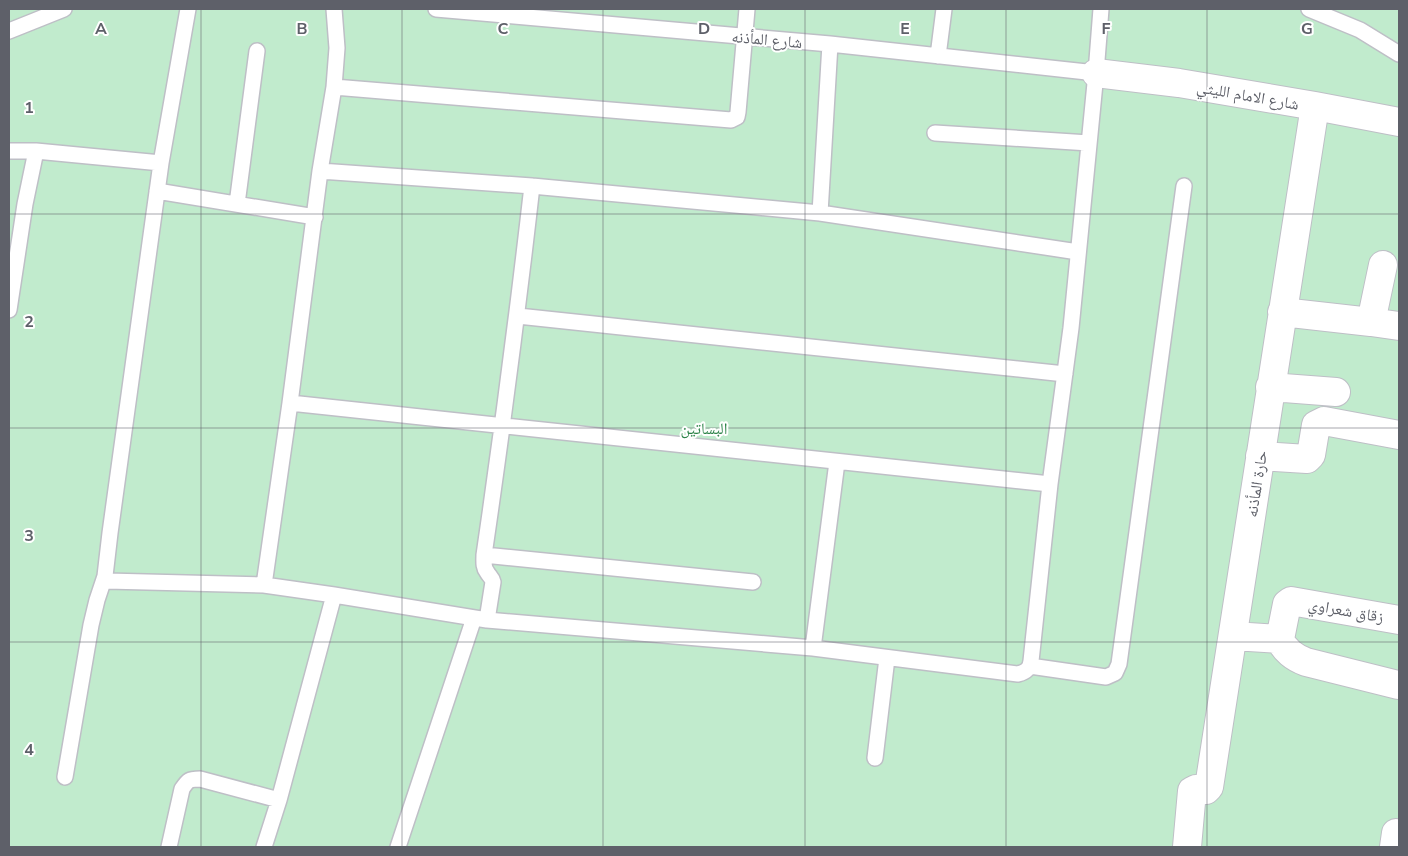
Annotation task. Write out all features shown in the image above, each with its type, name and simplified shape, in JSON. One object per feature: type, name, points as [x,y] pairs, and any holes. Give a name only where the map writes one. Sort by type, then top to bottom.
[{"type":"street","name":"شارع الامام الليثي","points":[[1096,73],[1179,83],[1399,122]]},
{"type":"street","name":"حارة المأذنه","points":[[1187,847],[1192,791],[1196,789],[1206,790],[1209,787],[1315,106]]},
{"type":"street","points":[[1371,322],[1382,265]]},
{"type":"street","points":[[1282,312],[1399,326]]},
{"type":"street","points":[[1270,387],[1336,392]]},
{"type":"street","points":[[1260,456],[1307,459],[1311,454],[1316,425],[1324,421],[1399,435]]},
{"type":"street","name":"زقاق شعراوي","points":[[1279,639],[1282,636],[1287,604],[1292,600],[1399,620]]},
{"type":"street","points":[[1232,636],[1279,639],[1285,650],[1300,660],[1398,686]]},
{"type":"lane","points":[[9,31],[41,13],[64,9]]},
{"type":"lane","points":[[64,777],[91,625],[105,576],[161,163],[188,9]]},
{"type":"lane","points":[[264,586],[320,171],[334,87],[337,48],[334,9]]},
{"type":"lane","name":"شارع المأذنه","points":[[436,9],[830,44],[1096,73]]},
{"type":"lane","points":[[334,87],[731,120],[736,117],[738,112],[747,9]]},
{"type":"lane","points":[[938,56],[944,9]]},
{"type":"lane","points":[[105,576],[107,581],[264,586],[334,595],[481,619],[813,648],[1018,674],[1027,671],[1030,666],[1050,484],[1065,374],[1101,9]]},
{"type":"lane","points":[[1309,9],[1360,30],[1399,54]]},
{"type":"lane","points":[[820,213],[830,44]]},
{"type":"lane","points":[[237,204],[257,51]]},
{"type":"lane","points":[[935,133],[1089,143]]},
{"type":"lane","points":[[9,151],[161,163]]},
{"type":"lane","points":[[9,310],[24,204],[36,152]]},
{"type":"lane","points":[[320,171],[532,186],[820,213],[1078,252]]},
{"type":"lane","points":[[398,847],[493,582],[485,567],[484,555],[504,425],[532,186]]},
{"type":"lane","points":[[1030,666],[1106,677],[1115,673],[1119,664],[1184,186]]},
{"type":"lane","points":[[158,191],[315,216]]},
{"type":"lane","points":[[518,316],[1065,374]]},
{"type":"lane","points":[[290,403],[1050,484]]},
{"type":"lane","points":[[813,648],[837,462]]},
{"type":"lane","points":[[484,555],[753,582]]},
{"type":"lane","points":[[264,847],[280,800],[334,595]]},
{"type":"lane","points":[[876,758],[887,658]]},
{"type":"lane","points":[[169,847],[182,789],[187,781],[191,779],[200,779],[280,800]]},
{"type":"green space","name":"البساتين","points":[[9,9],[1399,9],[1399,847],[9,847]]}]
